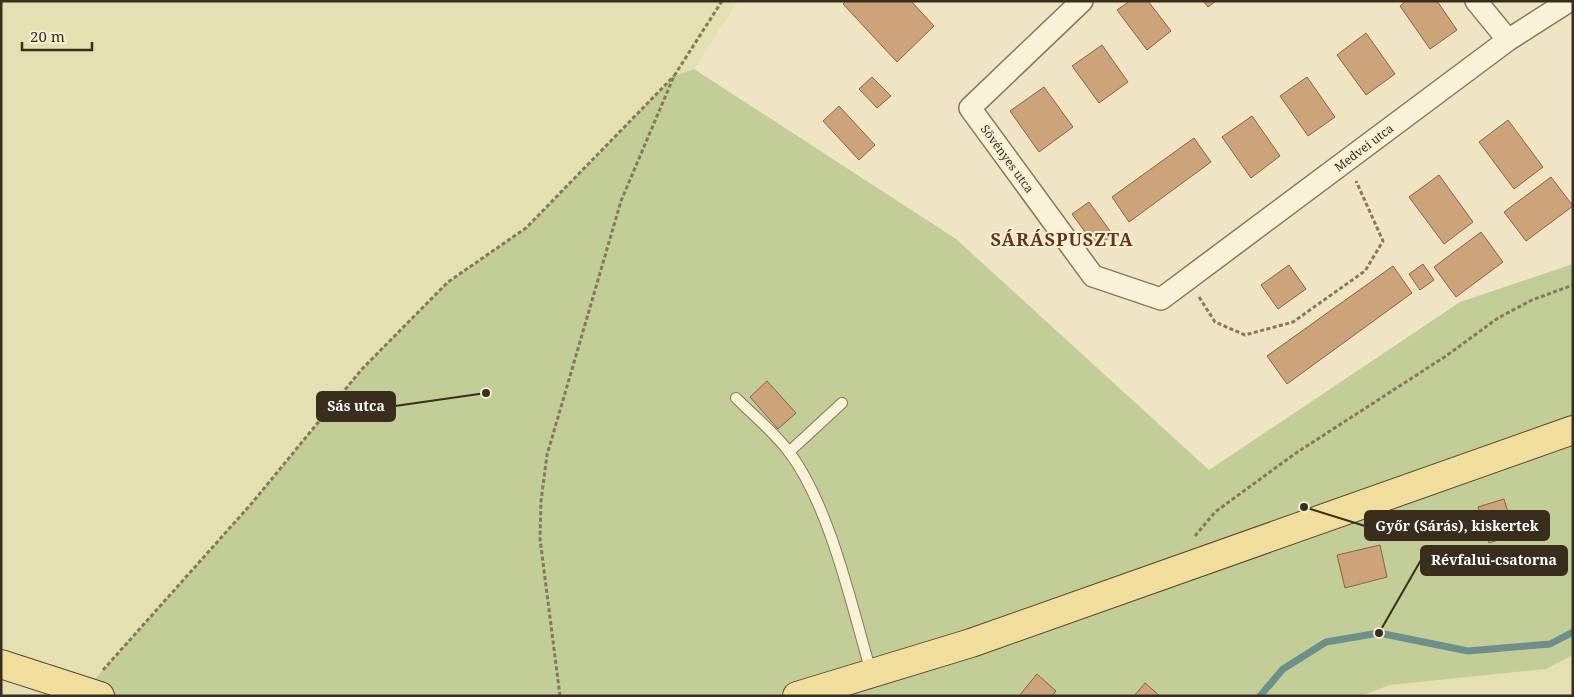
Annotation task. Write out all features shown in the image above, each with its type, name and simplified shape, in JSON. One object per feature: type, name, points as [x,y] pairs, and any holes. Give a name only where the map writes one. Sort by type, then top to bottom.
[{"type":"main road","points":[[797,696],[971,643],[1573,430]]},
{"type":"main road","points":[[1,664],[92,694]]},
{"type":"street","name":"Sövényes utca","points":[[1082,1],[970,108],[1092,276],[1161,299]]},
{"type":"street","points":[[1476,1],[1508,40]]},
{"type":"street","name":"Medvei utca","points":[[1161,299],[1508,40],[1569,1]]},
{"type":"lane","points":[[736,398],[789,452],[809,486],[828,530],[872,674]]},
{"type":"lane","points":[[789,452],[842,403]]},
{"type":"path","points":[[560,696],[540,540],[541,501],[547,455],[621,201],[674,76],[722,1]]},
{"type":"path","points":[[92,694],[362,369],[448,282],[526,228],[674,76]]},
{"type":"path","points":[[1188,280],[1215,322],[1245,335],[1293,322],[1365,271],[1383,241],[1347,160]]},
{"type":"path","points":[[1192,540],[1215,512],[1296,453],[1446,356],[1498,318],[1532,300],[1573,285]]},
{"type":"shaded area","points":[[1,1],[738,1],[694,69],[674,76],[526,228],[448,282],[362,369],[252,503],[80,696],[1,696]]},
{"type":"shaded area","points":[[1573,655],[1573,696],[1360,696],[1390,685],[1546,669]]},
{"type":"green space","points":[[694,69],[956,239],[1209,470],[1460,302],[1573,264],[1573,655],[1546,669],[1390,685],[1360,696],[80,696],[252,503],[362,369],[448,282],[526,228],[674,76]]},
{"type":"building","points":[[846,1],[911,1],[934,26],[897,62],[843,4]]},
{"type":"building","points":[[1130,1],[1148,1],[1171,31],[1147,50],[1117,10]]},
{"type":"building","points":[[1203,1],[1216,1],[1208,7]]},
{"type":"building","points":[[1406,1],[1437,1],[1457,30],[1430,49],[1400,6]]},
{"type":"building","points":[[1366,33],[1395,74],[1366,95],[1337,55]]},
{"type":"building","points":[[1102,45],[1128,82],[1099,103],[1072,66]]},
{"type":"building","points":[[872,77],[891,96],[877,108],[859,89]]},
{"type":"building","points":[[1307,77],[1335,117],[1308,136],[1280,96]]},
{"type":"building","points":[[1044,87],[1073,127],[1039,152],[1010,111]]},
{"type":"building","points":[[839,106],[875,145],[859,160],[823,121]]},
{"type":"building","points":[[1252,116],[1280,156],[1251,178],[1222,137]]},
{"type":"building","points":[[1508,120],[1543,167],[1514,189],[1479,142]]},
{"type":"building","points":[[1194,138],[1211,162],[1129,222],[1112,197]]},
{"type":"building","points":[[1439,175],[1473,222],[1444,244],[1409,197]]},
{"type":"building","points":[[1551,177],[1573,206],[1526,241],[1504,212]]},
{"type":"building","points":[[1089,202],[1113,235],[1096,247],[1072,214]]},
{"type":"building","points":[[1481,232],[1503,262],[1456,297],[1434,267]]},
{"type":"building","points":[[1423,264],[1434,280],[1420,290],[1409,274]]},
{"type":"building","points":[[1289,265],[1306,289],[1278,309],[1261,285]]},
{"type":"building","points":[[1393,266],[1412,293],[1287,384],[1267,356]]},
{"type":"building","points":[[767,381],[796,413],[778,429],[750,397]]},
{"type":"building","points":[[1504,499],[1515,535],[1489,543],[1478,507]]},
{"type":"building","points":[[1380,545],[1387,577],[1345,588],[1337,555]]},
{"type":"building","points":[[1037,674],[1056,691],[1052,696],[1019,696]]},
{"type":"building","points":[[1145,683],[1160,696],[1134,696]]},
{"type":"waterway","points":[[1260,696],[1283,669],[1326,642],[1379,633],[1468,651],[1550,644],[1573,632]]},
{"type":"place","name":"Sás utca","points":[[486,393]]},
{"type":"place","name":"Győr (Sárás), kiskertek","points":[[1304,507]]},
{"type":"place","name":"Révfalui-csatorna","points":[[1379,633]]},
{"type":"district","name":"SÁRÁSPUSZTA","points":[[1062,240]]}]
